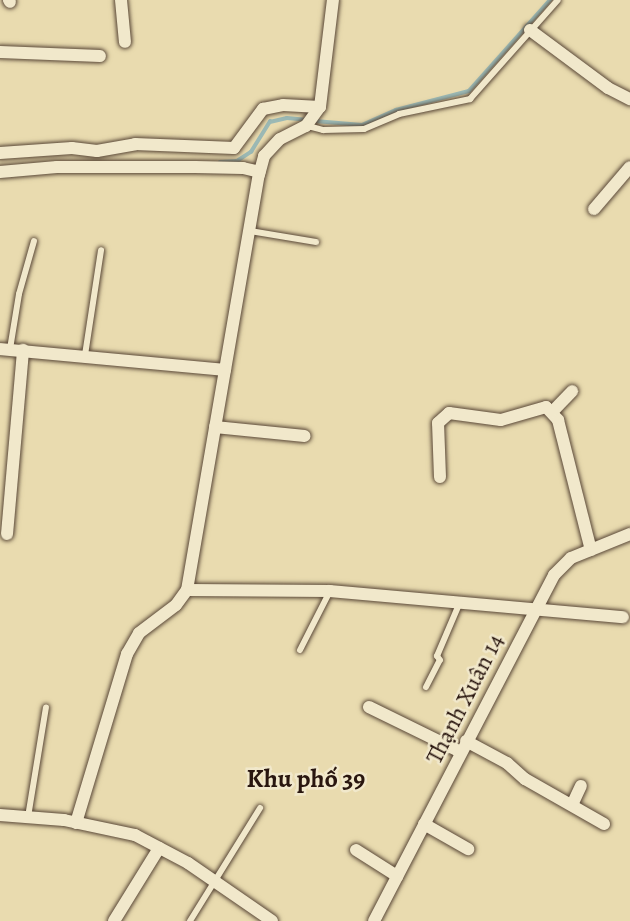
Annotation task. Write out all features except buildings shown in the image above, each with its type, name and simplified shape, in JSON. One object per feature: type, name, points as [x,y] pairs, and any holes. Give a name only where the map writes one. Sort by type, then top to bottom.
[{"type":"street","points":[[121,0],[125,42]]},
{"type":"street","points":[[76,822],[127,654],[139,633],[176,605],[187,590],[260,172],[264,156],[280,139],[306,126],[320,107],[333,0]]},
{"type":"street","points":[[530,30],[608,88],[630,99]]},
{"type":"street","points":[[0,52],[100,56]]},
{"type":"street","points":[[0,153],[72,148],[97,151],[135,144],[234,148],[263,109],[283,106],[320,107]]},
{"type":"street","points":[[0,172],[57,167],[195,167],[243,168],[260,172]]},
{"type":"street","points":[[594,209],[630,167]]},
{"type":"street","points":[[7,534],[11,349],[225,370]]},
{"type":"street","points":[[552,412],[572,391]]},
{"type":"street","points":[[440,477],[438,423],[449,413],[501,420],[546,407],[558,420],[591,550]]},
{"type":"street","points":[[215,427],[305,436]]},
{"type":"street","name":"Thạnh Xuân 14","points":[[374,921],[554,575],[570,558],[630,534]]},
{"type":"street","points":[[187,590],[330,591],[623,617]]},
{"type":"street","points":[[369,706],[506,764],[525,779],[604,824]]},
{"type":"street","points":[[572,805],[581,786]]},
{"type":"street","points":[[0,815],[76,822],[135,835],[272,921]]},
{"type":"street","points":[[424,824],[468,849]]},
{"type":"street","points":[[114,921],[159,848]]},
{"type":"street","points":[[356,850],[397,876]]},
{"type":"lane","points":[[306,126],[323,130],[364,129],[399,114],[470,99],[558,0]]},
{"type":"lane","points":[[250,231],[316,242]]},
{"type":"lane","points":[[11,349],[19,293],[33,241]]},
{"type":"lane","points":[[85,355],[101,250]]},
{"type":"lane","points":[[300,650],[330,591]]},
{"type":"lane","points":[[426,687],[440,660],[437,656],[460,602]]},
{"type":"lane","points":[[27,817],[46,707]]},
{"type":"lane","points":[[190,921],[260,808]]},
{"type":"waterway","points":[[315,121],[362,125],[396,110],[469,91],[550,0]]},
{"type":"waterway","points":[[220,162],[237,161],[251,152],[270,122],[287,118],[308,120]]},
{"type":"district","name":"Khu phố 39","points":[[306,779]]}]
